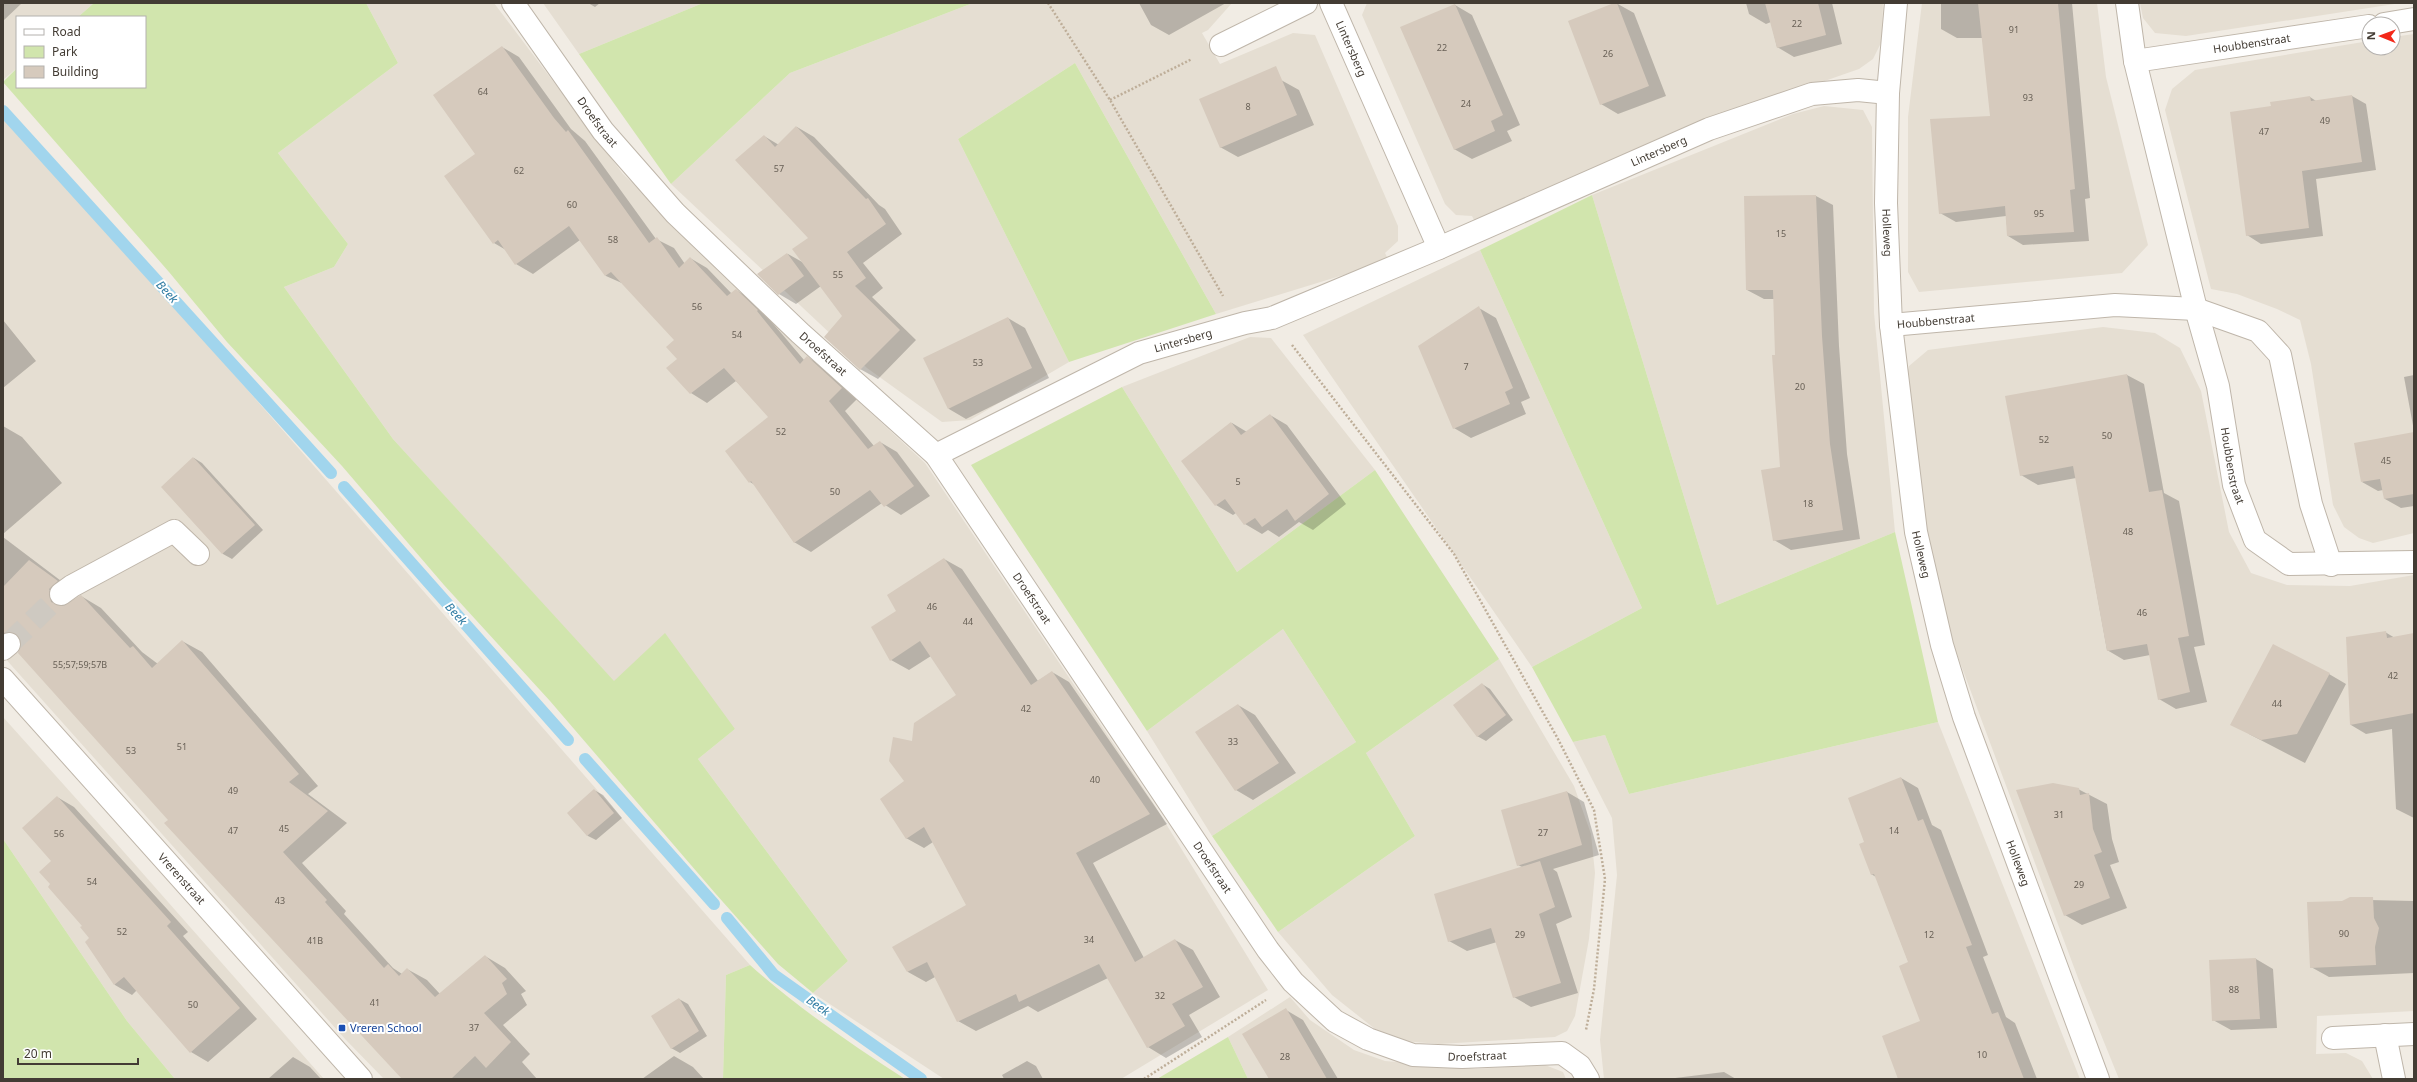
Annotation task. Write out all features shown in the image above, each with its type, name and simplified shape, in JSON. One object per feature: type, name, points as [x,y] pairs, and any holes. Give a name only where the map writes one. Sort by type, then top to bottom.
[{"type":"street","name":"Droefstraat","points":[[513,3],[604,131],[674,213],[800,333],[936,455],[1268,950],[1294,982],[1335,1022],[1368,1039],[1413,1055],[1462,1057],[1562,1053],[1584,1073]]},
{"type":"street","points":[[1221,45],[1306,3]]},
{"type":"street","name":"Lintersberg","points":[[1330,3],[1439,248]]},
{"type":"street","name":"Holleweg","points":[[1896,3],[1888,93],[1886,203],[1892,325],[1916,532],[1942,645],[1964,717],[2098,1079]]},
{"type":"street","name":"Houbbenstraat","points":[[2127,3],[2135,61],[2196,309],[2218,386],[2234,485],[2255,540],[2289,564],[2331,565],[2414,562]]},
{"type":"street","points":[[2401,22],[2414,20]]},
{"type":"street","name":"Houbbenstraat","points":[[2135,61],[2361,27]]},
{"type":"street","name":"Lintersberg","points":[[936,455],[1139,353],[1245,323],[1272,318],[1439,248],[1716,126],[1812,94],[1858,90],[1888,93]]},
{"type":"street","name":"Houbbenstraat","points":[[1892,325],[2115,305],[2196,309],[2258,331],[2280,355],[2311,504],[2331,565]]},
{"type":"street","points":[[61,594],[72,586],[174,531],[198,554]]},
{"type":"street","name":"Vrerenstraat","points":[[3,679],[352,1076]]},
{"type":"street","points":[[2332,1038],[2414,1034]]},
{"type":"street","points":[[2385,1035],[2394,1079]]},
{"type":"path","points":[[1048,3],[1110,100],[1222,295],[1245,323]]},
{"type":"path","points":[[1110,100],[1221,45]]},
{"type":"path","points":[[1272,318],[1454,554],[1558,739],[1594,810],[1605,879],[1584,1073]]},
{"type":"path","points":[[1144,1079],[1294,982]]},
{"type":"shaded area","points":[[3,3],[94,3],[79,16],[16,16],[16,69],[3,80]]},
{"type":"shaded area","points":[[366,3],[494,3],[623,174],[844,388],[925,463],[1152,801],[1268,990],[1121,1079],[944,1079],[813,993],[848,961],[698,759],[735,729],[614,682],[393,439],[284,287],[334,267],[348,244],[278,153],[398,63]]},
{"type":"shaded area","points":[[543,3],[703,3],[579,54]]},
{"type":"shaded area","points":[[973,3],[1232,3],[1208,30],[1202,33],[1220,64],[1293,33],[1315,35],[1398,226],[1398,241],[1385,253],[1389,261],[1216,314],[1075,63],[958,139],[1069,362],[970,420],[942,422],[867,368],[671,184],[790,73]]},
{"type":"shaded area","points":[[1367,3],[1883,3],[1882,41],[1873,59],[1859,69],[1716,119],[1476,224],[1472,216],[1456,215],[1445,204],[1362,15]]},
{"type":"shaded area","points":[[1922,3],[2097,3],[2106,77],[2148,245],[2122,273],[1919,292],[1908,272],[1908,117]]},
{"type":"shaded area","points":[[2140,3],[2401,3],[2186,36],[2155,33],[2143,18]]},
{"type":"shaded area","points":[[2414,34],[2414,533],[2373,543],[2359,538],[2344,527],[2333,505],[2311,364],[2300,320],[2277,309],[2237,294],[2211,289],[2165,110],[2172,89],[2195,70],[2361,42],[2361,56],[2401,56],[2401,36]]},
{"type":"shaded area","points":[[1824,106],[1863,110],[1872,127],[1874,313],[1895,532],[1717,605],[1592,195],[1793,114]]},
{"type":"shaded area","points":[[3,110],[750,965],[726,975],[723,1079],[384,1079],[346,1040],[3,656]]},
{"type":"shaded area","points":[[1480,250],[1642,608],[1532,667],[1303,335]]},
{"type":"shaded area","points":[[2103,327],[2155,333],[2180,348],[2201,391],[2229,532],[2251,573],[2287,585],[2350,586],[2414,575],[2414,1011],[2317,1016],[2316,1054],[2346,1053],[2362,1061],[2373,1079],[2119,1079],[2078,978],[1952,641],[1926,533],[1905,386],[1909,366],[1928,350]]},
{"type":"shaded area","points":[[1250,337],[1271,338],[1375,470],[1237,572],[1122,387]]},
{"type":"shaded area","points":[[1283,629],[1356,742],[1212,836],[1147,731]]},
{"type":"shaded area","points":[[1499,659],[1574,786],[1591,834],[1595,873],[1589,939],[1575,1016],[1567,1031],[1555,1037],[1439,1044],[1403,1041],[1375,1029],[1332,995],[1278,932],[1415,836],[1366,753]]},
{"type":"shaded area","points":[[3,717],[324,1079],[175,1079],[127,1021],[3,839]]},
{"type":"shaded area","points":[[1938,722],[2080,1079],[1604,1079],[1600,1040],[1617,875],[1612,818],[1573,742],[1605,735],[1629,794]]},
{"type":"shaded area","points":[[1290,997],[1310,1020],[1354,1050],[1385,1061],[1475,1069],[1545,1065],[1563,1072],[1566,1079],[1248,1079],[1228,1037]]},
{"type":"green space","points":[[94,3],[366,3],[398,63],[278,153],[348,244],[334,267],[284,287],[393,439],[614,681],[665,633],[735,729],[698,759],[848,961],[813,993],[778,964],[550,701],[444,585],[342,466],[227,342],[169,272],[3,82],[16,69],[16,88],[146,88],[146,16],[79,16]]},
{"type":"green space","points":[[703,3],[973,3],[790,73],[671,184],[579,54]]},
{"type":"green space","points":[[1075,63],[1216,314],[1069,362],[958,139]]},
{"type":"green space","points":[[1592,195],[1717,605],[1895,532],[1938,722],[1629,794],[1605,735],[1573,742],[1532,667],[1642,608],[1480,250]]},
{"type":"green space","points":[[1122,387],[1237,572],[1375,470],[1499,659],[1366,753],[1415,836],[1278,932],[1212,836],[1356,742],[1283,629],[1147,731],[971,465]]},
{"type":"green space","points":[[3,839],[127,1021],[175,1079],[3,1079]]},
{"type":"green space","points":[[750,965],[768,981],[825,1025],[905,1079],[723,1079],[726,975]]},
{"type":"green space","points":[[1228,1037],[1248,1079],[1157,1079]]},
{"type":"building","points":[[1617,3],[1649,86],[1600,105],[1568,21]]},
{"type":"building","points":[[1765,3],[1818,3],[1826,35],[1777,48]]},
{"type":"building","points":[[1978,3],[2058,3],[2075,189],[2070,190],[2074,232],[2007,236],[2005,206],[1939,214],[1930,119],[1990,116]]},
{"type":"building","points":[[1455,4],[1503,115],[1491,121],[1495,131],[1454,150],[1400,27]]},
{"type":"building","points":[[502,46],[554,118],[566,132],[568,130],[649,243],[657,237],[679,268],[690,257],[727,296],[736,289],[758,310],[757,311],[800,364],[807,356],[842,388],[829,401],[868,449],[880,441],[914,486],[884,507],[870,490],[794,543],[751,481],[749,483],[725,451],[768,417],[724,368],[690,394],[666,368],[677,359],[666,347],[674,340],[611,272],[605,276],[569,226],[515,265],[498,240],[493,244],[444,176],[475,154],[433,95]]},
{"type":"building","points":[[1276,66],[1297,115],[1220,148],[1199,99]]},
{"type":"building","points":[[2352,95],[2362,162],[2302,171],[2309,228],[2246,236],[2230,112],[2271,106],[2270,102],[2310,96],[2311,101]]},
{"type":"building","points":[[796,126],[866,199],[868,198],[886,224],[847,252],[866,278],[855,286],[900,330],[860,370],[824,337],[842,316],[792,249],[808,238],[735,160],[764,135],[775,147]]},
{"type":"building","points":[[1816,195],[1822,336],[1830,444],[1843,530],[1773,541],[1761,470],[1780,467],[1772,355],[1775,355],[1773,290],[1746,290],[1744,196]]},
{"type":"building","points":[[787,253],[804,276],[778,295],[757,274]]},
{"type":"building","points":[[1479,306],[1513,388],[1505,392],[1510,404],[1453,429],[1418,346]]},
{"type":"building","points":[[1008,317],[1032,368],[948,409],[923,358]]},
{"type":"building","points":[[2127,374],[2149,492],[2162,490],[2189,636],[2178,638],[2190,692],[2158,700],[2147,644],[2107,651],[2073,466],[2020,476],[2005,396]]},
{"type":"building","points":[[1270,414],[1329,494],[1295,521],[1287,509],[1262,527],[1255,518],[1244,525],[1225,499],[1215,506],[1181,461],[1231,422],[1241,435]]},
{"type":"building","points":[[2414,432],[2414,494],[2384,499],[2380,479],[2361,482],[2354,443]]},
{"type":"building","points":[[193,457],[255,525],[222,554],[161,487]]},
{"type":"building","points":[[944,558],[1031,685],[1052,671],[1150,814],[1076,853],[1135,962],[1175,939],[1203,987],[1172,1004],[1185,1026],[1147,1048],[1099,964],[1019,1002],[1016,994],[957,1022],[927,962],[907,972],[892,947],[966,905],[924,827],[906,839],[880,799],[904,781],[889,761],[893,737],[912,741],[914,723],[956,695],[920,641],[890,661],[871,627],[896,611],[887,595]]},
{"type":"building","points":[[29,560],[58,581],[49,589],[51,602],[63,606],[81,595],[130,648],[133,646],[152,668],[182,640],[299,774],[289,782],[328,811],[283,852],[327,900],[325,902],[384,968],[388,964],[399,976],[407,968],[435,997],[485,955],[507,979],[502,983],[507,994],[484,1013],[511,1042],[486,1068],[475,1056],[451,1079],[402,1079],[164,823],[168,820],[18,653],[21,642],[18,636],[13,632],[3,633],[3,587]]},
{"type":"building","points":[[2386,631],[2387,638],[2414,633],[2414,713],[2350,725],[2346,637]]},
{"type":"building","points":[[2273,644],[2330,673],[2297,734],[2261,740],[2230,725]]},
{"type":"building","points":[[1482,683],[1506,715],[1477,737],[1453,705]]},
{"type":"building","points":[[1238,704],[1279,763],[1235,791],[1195,732]]},
{"type":"building","points":[[1901,777],[1918,821],[1923,819],[1972,945],[1966,947],[1992,1014],[1998,1012],[2024,1079],[1898,1079],[1882,1036],[1920,1021],[1899,966],[1908,962],[1874,874],[1871,875],[1859,844],[1864,842],[1848,798]]},
{"type":"building","points":[[2053,783],[2079,788],[2080,795],[2089,793],[2093,829],[2102,852],[2094,855],[2110,898],[2064,916],[2016,790]]},
{"type":"building","points":[[594,789],[614,813],[587,836],[567,813]]},
{"type":"building","points":[[1567,791],[1582,845],[1517,866],[1501,810]]},
{"type":"building","points":[[57,796],[171,922],[167,926],[240,1008],[190,1053],[124,977],[114,985],[85,942],[89,938],[80,927],[82,926],[48,887],[50,884],[39,872],[51,861],[22,828]]},
{"type":"building","points":[[1540,861],[1555,907],[1539,914],[1561,983],[1513,998],[1491,928],[1448,942],[1434,894]]},
{"type":"building","points":[[2350,897],[2373,897],[2374,918],[2379,928],[2375,947],[2376,965],[2310,968],[2307,902],[2342,901]]},
{"type":"building","points":[[2256,958],[2260,1019],[2212,1021],[2209,960]]},
{"type":"building","points":[[679,998],[699,1031],[671,1049],[651,1016]]},
{"type":"building","points":[[1286,1008],[1327,1079],[1269,1079],[1242,1034]]},
{"type":"waterway","name":"Beek","points":[[3,111],[331,473]]},
{"type":"waterway","name":"Beek","points":[[344,487],[568,740]]},
{"type":"waterway","name":"Beek","points":[[585,759],[714,904]]},
{"type":"waterway","name":"Beek","points":[[727,918],[774,975],[921,1079]]},
{"type":"tunnel","points":[[9,644],[61,594]]},
{"type":"place","name":"Vreren School","points":[[342,1028]]}]
